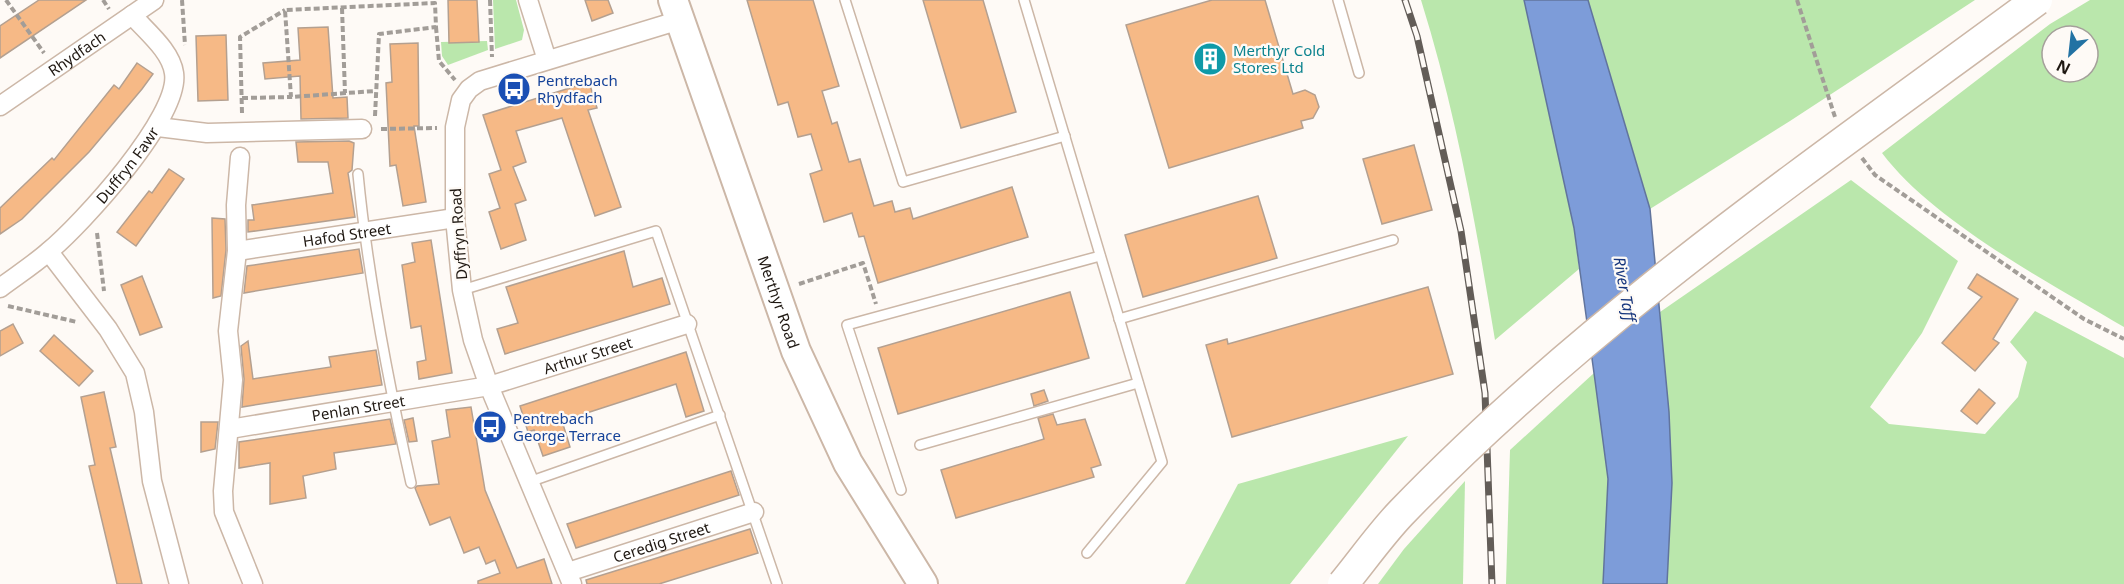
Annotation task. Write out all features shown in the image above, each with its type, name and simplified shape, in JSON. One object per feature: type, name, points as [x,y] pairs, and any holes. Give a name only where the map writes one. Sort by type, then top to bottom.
[{"type":"highway","points":[[1343,584],[1400,515],[1475,441],[1574,353],[1689,258],[2037,0]]},
{"type":"main road","name":"Merthyr Road","points":[[676,10],[796,351],[848,463],[923,584]]},
{"type":"street","name":"Rhydfach","points":[[0,106],[154,0]]},
{"type":"street","points":[[528,0],[547,60]]},
{"type":"street","points":[[469,89],[480,81],[547,60],[676,10]]},
{"type":"street","name":"Duffryn Fawr","points":[[0,288],[49,252],[93,206],[158,127],[174,92],[175,76],[171,60],[132,15]]},
{"type":"street","name":"Dyffryn Road","points":[[469,89],[462,100],[455,127],[455,218],[462,290],[474,340],[489,386],[570,578]]},
{"type":"street","points":[[158,127],[207,133],[368,129]]},
{"type":"street","points":[[240,157],[236,205],[237,251],[228,331],[233,381],[224,471],[224,512],[253,584]]},
{"type":"street","name":"Hafod Street","points":[[237,251],[455,218]]},
{"type":"street","points":[[49,252],[108,329],[135,374],[144,412],[152,481],[179,584]]},
{"type":"street","name":"Arthur Street","points":[[489,386],[687,324]]},
{"type":"street","name":"Penlan Street","points":[[230,429],[489,386]]},
{"type":"street","name":"Ceredig Street","points":[[570,578],[754,512]]},
{"type":"lane","points":[[845,0],[903,182],[1065,136]]},
{"type":"lane","points":[[1024,0],[1162,462],[1087,553]]},
{"type":"lane","points":[[1338,0],[1359,73]]},
{"type":"lane","points":[[358,174],[364,233],[393,403],[411,483]]},
{"type":"lane","points":[[462,290],[656,231],[777,584]]},
{"type":"lane","points":[[1119,319],[1393,240]]},
{"type":"lane","points":[[901,490],[847,325],[1100,255]]},
{"type":"lane","points":[[920,445],[1138,383]]},
{"type":"lane","points":[[529,482],[720,416]]},
{"type":"path","points":[[6,0],[55,69]]},
{"type":"path","points":[[490,0],[491,53],[500,74]]},
{"type":"path","points":[[1797,0],[1838,123]]},
{"type":"path","points":[[242,133],[240,37],[285,10],[435,2],[439,61],[447,74],[469,89]]},
{"type":"path","points":[[342,8],[345,93]]},
{"type":"path","points":[[285,10],[291,97]]},
{"type":"path","points":[[436,27],[379,34],[375,91],[368,129],[455,127]]},
{"type":"path","points":[[242,98],[375,91]]},
{"type":"path","points":[[1856,149],[1875,175],[2084,319],[2124,339]]},
{"type":"path","points":[[775,292],[863,263],[880,316]]},
{"type":"green space","points":[[493,0],[516,0],[524,30],[522,40],[495,49]]},
{"type":"green space","points":[[1421,0],[1524,0],[1574,228],[1579,269],[1495,340],[1455,126]]},
{"type":"green space","points":[[1588,0],[1975,0],[1650,209]]},
{"type":"green space","points":[[2090,0],[2124,0],[2124,327],[1961,227],[1904,178],[1882,153],[2040,32],[2040,84],[2100,84],[2100,24],[2050,24]]},
{"type":"green space","points":[[487,41],[488,50],[448,65],[442,56],[441,42]]},
{"type":"green space","points":[[1851,180],[1958,261],[1922,333],[1870,407],[1889,424],[1985,434],[2018,397],[2027,362],[2010,342],[2035,311],[2124,358],[2124,584],[1667,584],[1672,483],[1660,312]]},
{"type":"green space","points":[[1594,373],[1608,479],[1603,584],[1506,584],[1510,450]]},
{"type":"green space","points":[[1408,436],[1290,584],[1185,584],[1238,484]]},
{"type":"green space","points":[[1465,481],[1463,584],[1378,584],[1404,549]]},
{"type":"water","name":"River Taff","points":[[1524,0],[1588,0],[1650,209],[1669,412],[1672,483],[1667,584],[1603,584],[1608,479],[1594,373],[1574,228]]},
{"type":"building","points":[[39,0],[86,0],[0,58],[0,26]]},
{"type":"building","points":[[448,0],[477,0],[479,42],[449,43]]},
{"type":"building","points":[[585,0],[608,0],[613,13],[592,21]]},
{"type":"building","points":[[747,0],[813,0],[839,86],[822,91],[832,124],[837,122],[849,162],[860,159],[874,206],[892,201],[895,212],[910,208],[913,219],[1012,187],[1028,237],[878,283],[864,236],[859,237],[852,213],[824,222],[810,174],[822,170],[811,134],[798,137],[788,102],[778,105]]},
{"type":"building","points":[[923,0],[983,0],[1016,112],[961,128]]},
{"type":"building","name":"Merthyr Cold Stores Ltd","points":[[1212,0],[1265,0],[1293,94],[1305,90],[1315,95],[1319,107],[1313,118],[1301,121],[1303,128],[1169,168],[1126,25]]},
{"type":"building","points":[[328,27],[333,98],[347,97],[348,118],[301,119],[300,76],[265,79],[263,63],[300,60],[298,28]]},
{"type":"building","points":[[226,35],[228,100],[198,101],[196,36]]},
{"type":"building","points":[[418,43],[419,126],[414,126],[426,202],[403,206],[396,165],[390,166],[386,83],[392,82],[390,44]]},
{"type":"building","points":[[137,63],[153,74],[142,89],[89,152],[22,219],[0,234],[0,208],[52,158],[54,160],[114,85],[119,89]]},
{"type":"building","points":[[589,82],[597,108],[588,110],[621,207],[595,216],[562,118],[516,131],[526,162],[513,167],[526,200],[515,204],[526,240],[501,249],[489,212],[500,208],[489,174],[501,170],[483,115]]},
{"type":"building","points":[[349,141],[354,143],[352,170],[348,173],[355,217],[248,232],[248,220],[254,220],[252,205],[333,193],[328,162],[298,162],[296,142]]},
{"type":"building","points":[[1414,145],[1432,210],[1382,224],[1363,159]]},
{"type":"building","points":[[169,169],[184,179],[136,246],[117,232],[149,191],[152,193]]},
{"type":"building","points":[[1258,196],[1277,258],[1143,297],[1125,235]]},
{"type":"building","points":[[212,218],[225,219],[226,250],[221,296],[213,298]]},
{"type":"building","points":[[431,240],[452,373],[419,379],[417,362],[426,360],[421,326],[411,328],[402,265],[415,262],[412,243]]},
{"type":"building","points":[[359,249],[363,273],[244,293],[247,266]]},
{"type":"building","points":[[624,251],[633,287],[662,278],[670,304],[505,354],[497,329],[518,323],[506,287]]},
{"type":"building","points":[[1977,274],[2018,299],[1993,339],[1999,343],[1975,371],[1942,343],[1982,297],[1968,288]]},
{"type":"building","points":[[142,276],[162,327],[140,335],[121,285]]},
{"type":"building","points":[[1428,287],[1453,374],[1232,437],[1206,345],[1227,339],[1228,344]]},
{"type":"building","points":[[1070,292],[1089,358],[898,414],[878,348]]},
{"type":"building","points":[[13,324],[23,343],[0,356],[0,331]]},
{"type":"building","points":[[54,335],[93,371],[79,386],[40,351]]},
{"type":"building","points":[[248,341],[253,379],[331,367],[329,357],[376,350],[382,385],[242,407],[244,379],[241,346]]},
{"type":"building","points":[[686,352],[704,411],[686,417],[676,384],[562,421],[570,447],[543,456],[534,430],[528,432],[520,406]]},
{"type":"building","points":[[1979,389],[1995,403],[1977,424],[1961,411]]},
{"type":"building","points":[[1044,390],[1048,401],[1034,406],[1031,394]]},
{"type":"building","points":[[104,392],[116,447],[110,448],[142,584],[117,584],[89,466],[95,465],[81,397]]},
{"type":"building","points":[[471,407],[485,490],[517,568],[544,559],[552,584],[478,584],[478,581],[500,573],[495,560],[486,564],[479,547],[464,553],[450,517],[430,525],[415,488],[439,484],[432,441],[450,437],[446,410]]},
{"type":"building","points":[[1053,414],[1057,425],[1085,419],[1101,465],[1091,468],[1094,477],[956,518],[941,470],[1044,439],[1038,418]]},
{"type":"building","points":[[413,418],[417,441],[409,442],[404,420]]},
{"type":"building","points":[[390,419],[396,444],[334,453],[336,469],[303,476],[306,498],[270,504],[270,463],[239,468],[239,442]]},
{"type":"building","points":[[201,422],[218,422],[215,449],[201,452]]},
{"type":"building","points":[[731,471],[739,495],[576,548],[567,524]]},
{"type":"building","points":[[750,529],[758,553],[659,584],[587,584],[586,580]]},
{"type":"railway","points":[[1405,0],[1417,36],[1461,231],[1485,393],[1492,584]]},
{"type":"place","name":"Merthyr Cold Stores Ltd","points":[[1210,59]]},
{"type":"place","name":"Pentrebach Rhydfach","points":[[514,89]]},
{"type":"place","name":"Pentrebach George Terrace","points":[[490,427]]}]
